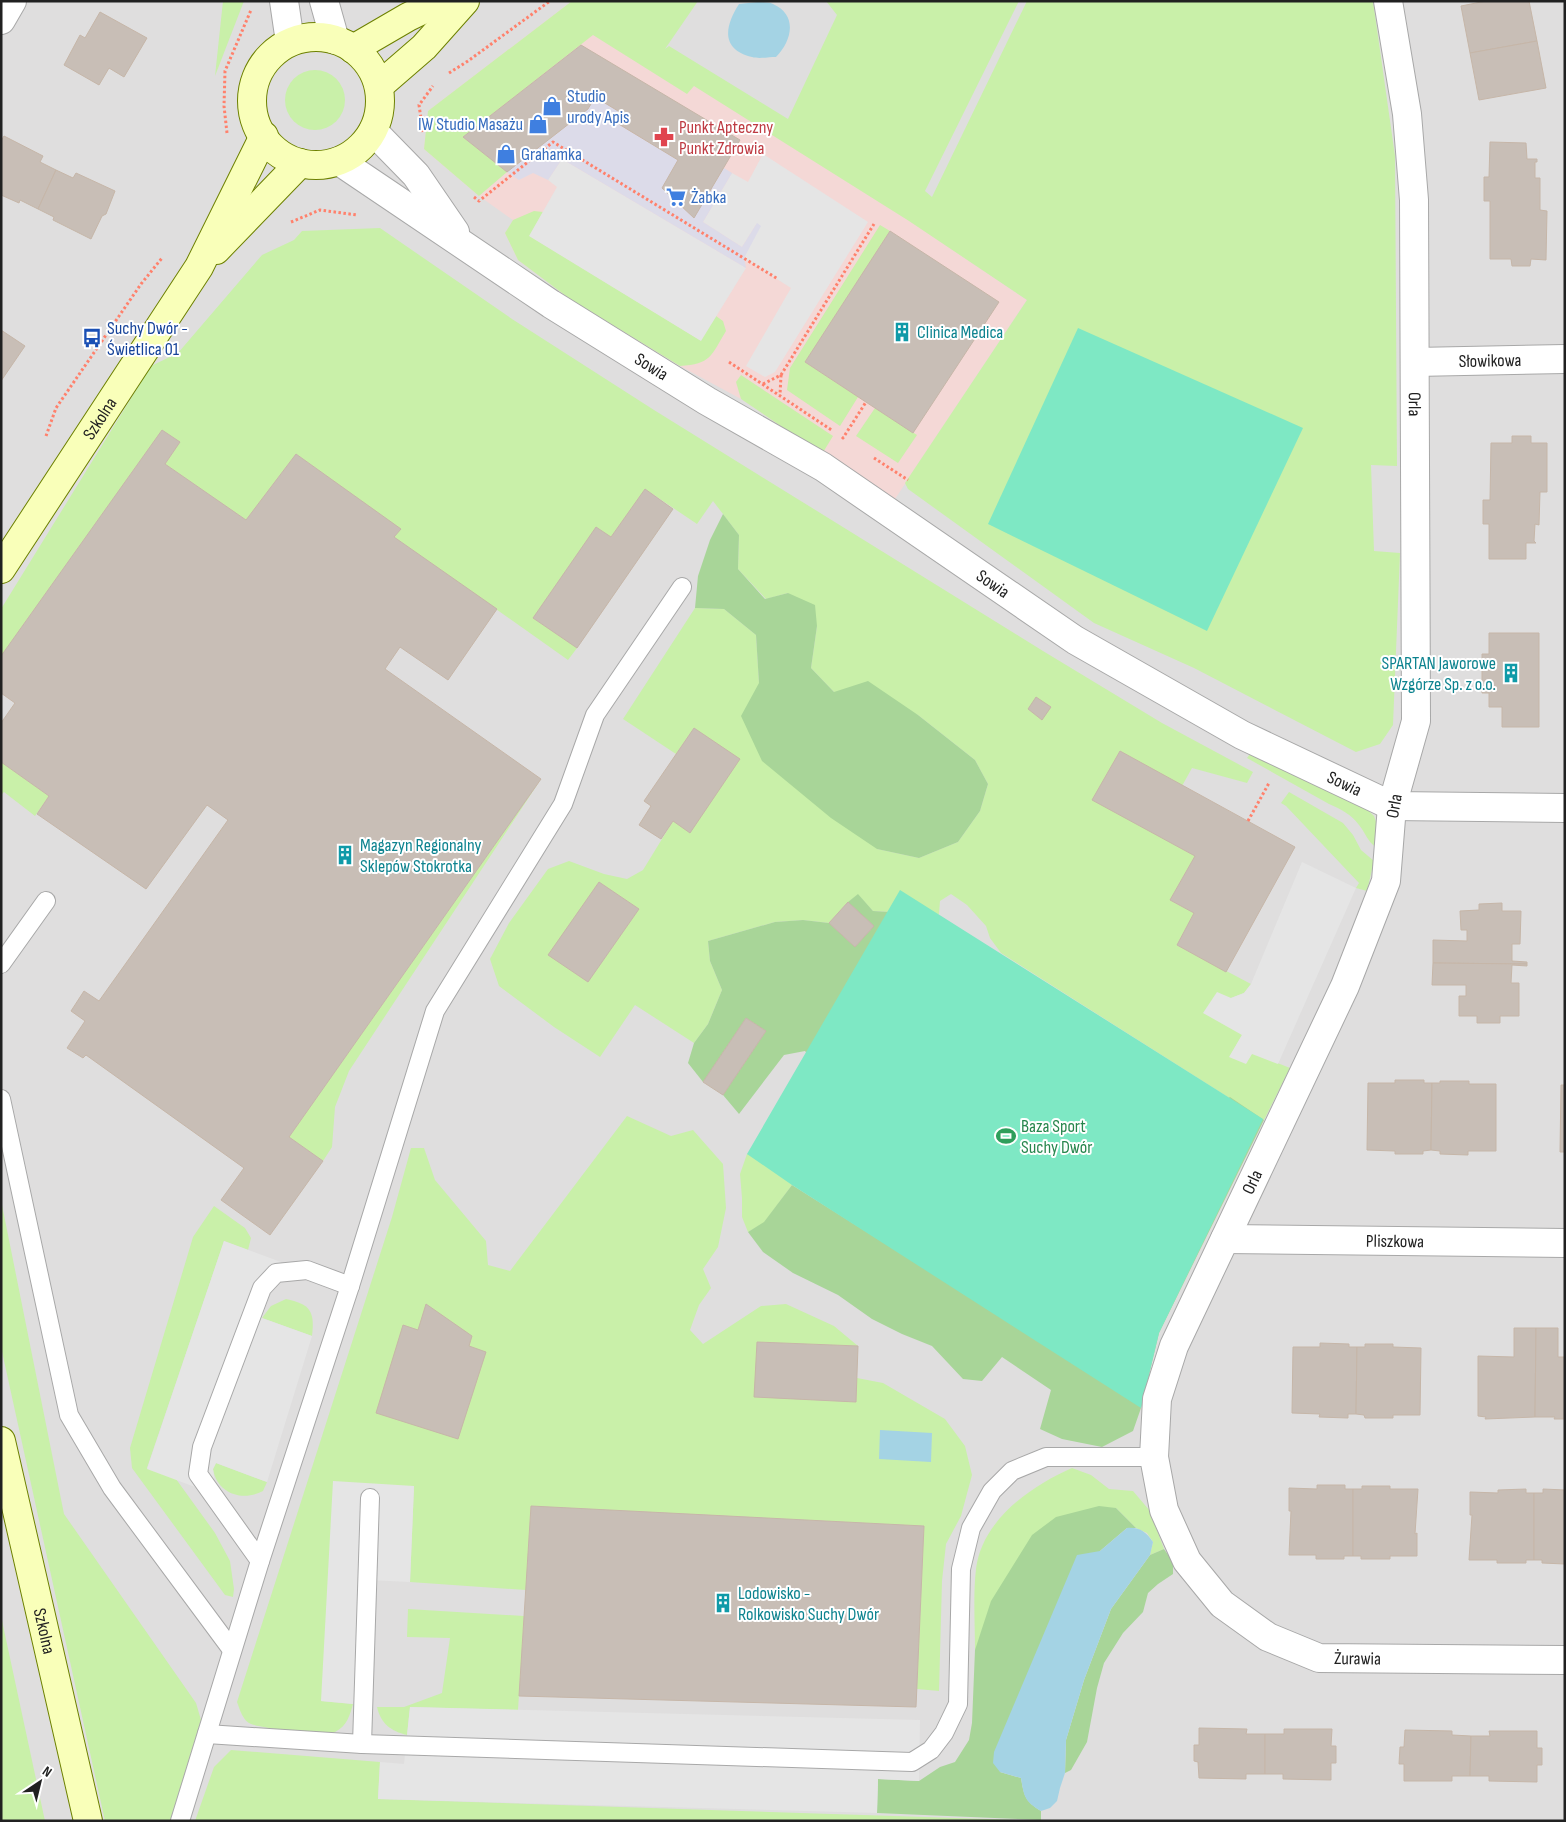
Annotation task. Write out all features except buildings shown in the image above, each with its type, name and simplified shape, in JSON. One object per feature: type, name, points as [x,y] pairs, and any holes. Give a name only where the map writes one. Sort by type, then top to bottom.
[{"type":"street","points":[[1,20],[12,1]]},
{"type":"street","points":[[284,1],[290,42]]},
{"type":"street","points":[[324,1],[344,45]]},
{"type":"street","points":[[344,45],[441,1]]},
{"type":"street","points":[[379,86],[424,47],[465,1]]},
{"type":"street","name":"Orla","points":[[1187,1560],[1164,1510],[1154,1457],[1157,1399],[1174,1346],[1345,986],[1386,881],[1392,806],[1416,721],[1414,200],[1408,114],[1388,1]]},
{"type":"street","points":[[308,37],[327,38],[344,45],[360,54],[372,69],[379,86],[381,105],[377,124],[368,140],[354,154],[339,161],[319,165],[300,163],[284,157],[270,146],[260,131],[253,115],[252,98],[255,80],[263,65],[275,52],[290,42],[308,37]]},
{"type":"street","name":"Sowia","points":[[373,131],[416,175],[463,243]]},
{"type":"street","name":"Szkolna","points":[[1,569],[199,267],[264,136]]},
{"type":"street","name":"Sowia","points":[[339,161],[567,314],[707,400],[823,468],[1075,640],[1242,734],[1392,806],[1565,808]]},
{"type":"street","name":"Szkolna","points":[[199,267],[300,163]]},
{"type":"street","name":"Słowikowa","points":[[1415,362],[1565,359]]},
{"type":"street","name":"Pliszkowa","points":[[1225,1239],[1565,1243]]},
{"type":"street","name":"Szkolna","points":[[1,1441],[88,1821]]},
{"type":"street","name":"Żurawia","points":[[1187,1560],[1222,1604],[1268,1638],[1319,1658],[1565,1660]]},
{"type":"lane","points":[[180,1821],[260,1561],[350,1286],[435,1011],[563,804],[594,715],[682,587]]},
{"type":"lane","points":[[1,964],[46,900]]},
{"type":"lane","points":[[1,1100],[70,1414],[112,1488],[232,1650]]},
{"type":"lane","points":[[260,1561],[198,1474],[202,1447],[262,1288],[276,1274],[307,1270],[350,1286]]},
{"type":"lane","points":[[207,1734],[362,1744],[912,1762],[930,1750],[944,1733],[958,1704],[961,1569],[971,1528],[992,1491],[1012,1471],[1046,1457],[1154,1457]]},
{"type":"lane","points":[[362,1744],[370,1498]]},
{"type":"path","points":[[227,136],[224,106],[225,71],[254,1]]},
{"type":"path","points":[[446,74],[468,61],[550,1]]},
{"type":"path","points":[[416,175],[428,162],[418,105],[434,85]]},
{"type":"path","points":[[472,196],[479,202],[553,142],[778,280]]},
{"type":"path","points":[[780,396],[781,375],[874,224]]},
{"type":"path","points":[[45,438],[56,408],[141,284],[164,255]]},
{"type":"path","points":[[729,362],[843,438],[866,402]]},
{"type":"path","points":[[763,384],[781,375]]},
{"type":"path","points":[[1248,821],[1273,776]]},
{"type":"shaded area","points":[[1,1],[1565,1],[1565,1821],[1,1821]]},
{"type":"shaded area","points":[[572,1],[752,108],[910,221],[1027,300],[895,499],[822,454],[741,399],[680,366],[570,299],[518,260],[505,233],[513,220],[479,196],[424,149],[428,111]]},
{"type":"shaded area","points":[[595,97],[623,114],[618,124],[678,160],[662,188],[693,217],[724,168],[732,173],[703,222],[742,247],[757,223],[761,226],[744,258],[746,268],[562,159],[548,180],[533,173],[519,180],[507,172],[588,109]]},
{"type":"shaded area","points":[[763,154],[868,222],[775,372],[765,377],[746,366],[791,288],[744,258],[757,223],[742,247],[703,222],[732,173],[748,182]]},
{"type":"shaded area","points":[[562,159],[746,268],[701,341],[529,236],[557,187],[548,180]]},
{"type":"shaded area","points":[[1302,862],[1356,888],[1278,1064],[1252,1054],[1246,1064],[1229,1057],[1242,1035],[1203,1013],[1217,992],[1231,998],[1244,993],[1251,984]]},
{"type":"shaded area","points":[[224,1241],[281,1262],[262,1318],[312,1336],[267,1482],[216,1463],[213,1469],[214,1476],[211,1493],[147,1469]]},
{"type":"shaded area","points":[[333,1481],[414,1486],[410,1582],[368,1580],[364,1705],[321,1701]]},
{"type":"shaded area","points":[[410,1707],[920,1720],[919,1781],[878,1779],[877,1813],[378,1799],[380,1762],[404,1764]]},
{"type":"green space","points":[[223,1],[244,1],[215,76]]},
{"type":"green space","points":[[572,1],[698,1],[665,49],[669,46],[788,119],[837,15],[826,1],[1019,1],[925,191],[932,197],[1027,1],[1373,1],[1395,156],[1397,466],[1371,465],[1374,551],[1400,553],[1393,725],[1380,744],[1356,752],[1194,668],[1094,623],[908,489],[905,483],[1027,300],[909,221],[694,86],[687,94],[593,35],[463,137],[507,172],[479,196],[424,149],[428,111]]},
{"type":"green space","points":[[309,70],[321,70],[337,78],[343,88],[345,100],[343,112],[337,122],[321,130],[309,130],[293,122],[285,106],[285,94],[293,78]]},
{"type":"green space","points":[[534,211],[543,212],[530,236],[700,340],[716,316],[723,321],[726,331],[713,353],[704,361],[680,366],[570,299],[518,260],[505,233],[513,220]]},
{"type":"green space","points":[[880,225],[890,231],[805,362],[858,397],[840,426],[787,390],[790,368]]},
{"type":"green space","points":[[380,228],[512,319],[654,410],[1162,723],[1253,772],[1247,783],[1192,768],[1182,786],[1120,751],[1093,800],[1195,856],[1170,900],[1194,913],[1177,945],[1251,984],[1244,993],[1231,998],[1242,1035],[1230,1056],[1252,1053],[1290,1068],[1264,1120],[1001,953],[990,938],[986,926],[967,905],[951,894],[940,901],[939,914],[927,920],[890,912],[873,911],[858,895],[848,902],[829,923],[803,920],[775,922],[708,941],[710,961],[722,990],[708,1024],[694,1043],[635,1005],[600,1057],[554,1027],[499,986],[490,959],[509,923],[548,869],[569,861],[604,874],[627,879],[643,870],[673,821],[739,759],[694,728],[676,754],[623,719],[695,608],[724,609],[756,635],[759,683],[877,849],[919,858],[958,842],[980,811],[988,784],[975,760],[918,715],[834,692],[811,668],[817,626],[788,593],[766,599],[738,569],[739,535],[713,501],[697,524],[645,489],[611,537],[596,527],[533,618],[577,648],[568,660],[394,537],[400,529],[296,454],[246,520],[165,464],[180,442],[162,430],[1,656],[1,609],[151,366],[178,353],[262,255],[294,240],[302,231]],"holes":[[[599,882],[639,909],[588,982],[549,955]]]},
{"type":"green space","points":[[1078,328],[1303,428],[1207,631],[988,524]]},
{"type":"green space","points":[[741,375],[833,436],[822,454],[741,399],[736,382]]},
{"type":"green space","points":[[875,408],[917,435],[898,463],[856,436]]},
{"type":"green space","points":[[723,514],[739,535],[738,569],[765,599],[788,593],[815,605],[817,626],[811,668],[834,692],[868,681],[918,715],[975,760],[988,784],[980,811],[958,842],[919,858],[877,849],[831,818],[762,761],[741,716],[759,683],[756,635],[724,609],[695,608],[698,576],[710,540]]},
{"type":"green space","points":[[1250,754],[1355,798],[1374,816],[1379,830],[1377,848],[1350,815],[1247,758]]},
{"type":"green space","points":[[1,762],[49,796],[35,816],[4,792],[1,795]]},
{"type":"green space","points":[[541,779],[349,1071],[335,1107],[332,1147],[323,1161],[289,1137]]},
{"type":"green space","points":[[1289,792],[1343,823],[1353,835],[1361,850],[1374,861],[1367,891],[1356,888],[1359,883],[1281,803]]},
{"type":"green space","name":"Baza Sport Suchy Dwór","points":[[900,890],[1263,1119],[1159,1333],[1141,1408],[792,1185],[747,1154]]},
{"type":"green space","points":[[858,894],[873,911],[890,912],[823,1074],[805,1051],[784,1055],[739,1114],[723,1095],[766,1031],[746,1018],[703,1082],[688,1063],[694,1043],[708,1024],[722,990],[710,961],[708,941],[775,922],[803,920],[829,923],[855,947],[874,926],[848,902]]},
{"type":"green space","points":[[1230,1097],[1264,1120],[1159,1333],[1141,1408],[1133,1431],[1102,1447],[1062,1439],[1040,1429],[1051,1390],[1002,1357],[982,1381],[963,1379],[932,1346],[872,1319],[838,1295],[793,1273],[763,1252],[748,1232],[764,1222],[792,1185],[951,1285]]},
{"type":"green space","points":[[627,1116],[671,1136],[693,1130],[723,1164],[726,1208],[718,1247],[703,1269],[711,1288],[699,1305],[690,1330],[703,1344],[761,1306],[786,1304],[834,1326],[858,1346],[757,1342],[755,1397],[856,1402],[857,1378],[883,1383],[945,1419],[965,1446],[972,1475],[961,1516],[946,1544],[942,1581],[939,1691],[917,1689],[924,1526],[531,1506],[526,1590],[410,1582],[414,1486],[321,1701],[353,1704],[345,1723],[335,1732],[307,1733],[280,1730],[248,1723],[242,1715],[237,1702],[392,1217],[411,1148],[424,1148],[435,1180],[486,1241],[488,1265],[510,1271]]},
{"type":"green space","points":[[784,1148],[792,1185],[764,1223],[748,1232],[742,1217],[740,1174],[747,1154]]},
{"type":"green space","points":[[1,1200],[64,1514],[196,1703],[201,1720],[170,1821],[105,1821],[1,1347]]},
{"type":"green space","points":[[214,1206],[245,1228],[251,1238],[248,1250],[224,1241],[147,1468],[176,1479],[215,1533],[230,1561],[234,1589],[233,1597],[225,1595],[132,1468],[130,1448],[193,1237]]},
{"type":"green space","points":[[286,1299],[301,1303],[309,1310],[313,1320],[312,1336],[262,1318],[271,1306]]},
{"type":"green space","points":[[216,1463],[267,1482],[263,1491],[247,1496],[232,1494],[225,1490],[215,1478],[213,1469]]},
{"type":"green space","points":[[1072,1468],[1091,1475],[1109,1489],[1133,1491],[1150,1511],[1164,1549],[1150,1555],[1153,1542],[1147,1533],[1136,1528],[1116,1508],[975,1650],[974,1599],[976,1569],[980,1551],[988,1535],[998,1520],[1025,1495],[1056,1475]]},
{"type":"green space","points":[[1099,1506],[1116,1508],[1136,1528],[1127,1528],[1100,1551],[1000,1772],[1021,1778],[1026,1797],[1041,1811],[1041,1820],[877,1813],[878,1779],[919,1781],[940,1767],[955,1762],[969,1740],[972,1723],[975,1650],[991,1601],[1032,1535],[1056,1517]]},
{"type":"green space","points":[[1164,1549],[1173,1562],[1173,1574],[1148,1593],[1143,1612],[1123,1633],[1104,1663],[1097,1688],[1087,1742],[1071,1770],[1065,1773],[1066,1740],[1084,1680],[1111,1609],[1150,1555]]},
{"type":"green space","points":[[408,1609],[524,1616],[518,1710],[410,1707],[407,1735],[388,1726],[381,1718],[377,1707],[404,1707],[442,1693],[450,1638],[407,1637]]},
{"type":"green space","points":[[1,1616],[45,1821],[1,1821]]},
{"type":"green space","points":[[231,1750],[380,1762],[378,1799],[1047,1821],[195,1821],[214,1767]]},
{"type":"water","points":[[771,3],[781,9],[789,21],[789,36],[786,44],[776,57],[752,57],[734,48],[730,43],[728,36],[729,28],[734,12],[739,4]]},
{"type":"water","points":[[880,1430],[932,1433],[931,1462],[879,1459]]},
{"type":"water","points":[[1127,1528],[1139,1529],[1150,1538],[1153,1542],[1150,1555],[1111,1609],[1084,1680],[1066,1740],[1065,1773],[1057,1801],[1050,1808],[1041,1811],[1028,1801],[1021,1778],[1000,1772],[993,1763],[994,1752],[1077,1555],[1100,1551]]},
{"type":"place","name":"Studio urody Apis","points":[[552,106]]},
{"type":"place","name":"IW Studio Masażu","points":[[538,124]]},
{"type":"place","name":"Punkt Apteczny Punkt Zdrowia","points":[[664,137]]},
{"type":"place","name":"Grahamka","points":[[506,154]]},
{"type":"place","name":"Żabka","points":[[676,197]]},
{"type":"place","name":"Clinica Medica","points":[[902,332]]},
{"type":"place","name":"Suchy Dwór - Świetlica 01","points":[[92,338]]},
{"type":"place","name":"SPARTAN Jaworowe Wzgórze Sp. z o.o.","points":[[1511,673]]},
{"type":"place","name":"Magazyn Regionalny Sklepów Stokrotka","points":[[345,855]]},
{"type":"place","name":"Baza Sport Suchy Dwór","points":[[1006,1136]]},
{"type":"place","name":"Lodowisko - Rolkowisko Suchy Dwór","points":[[723,1603]]}]
